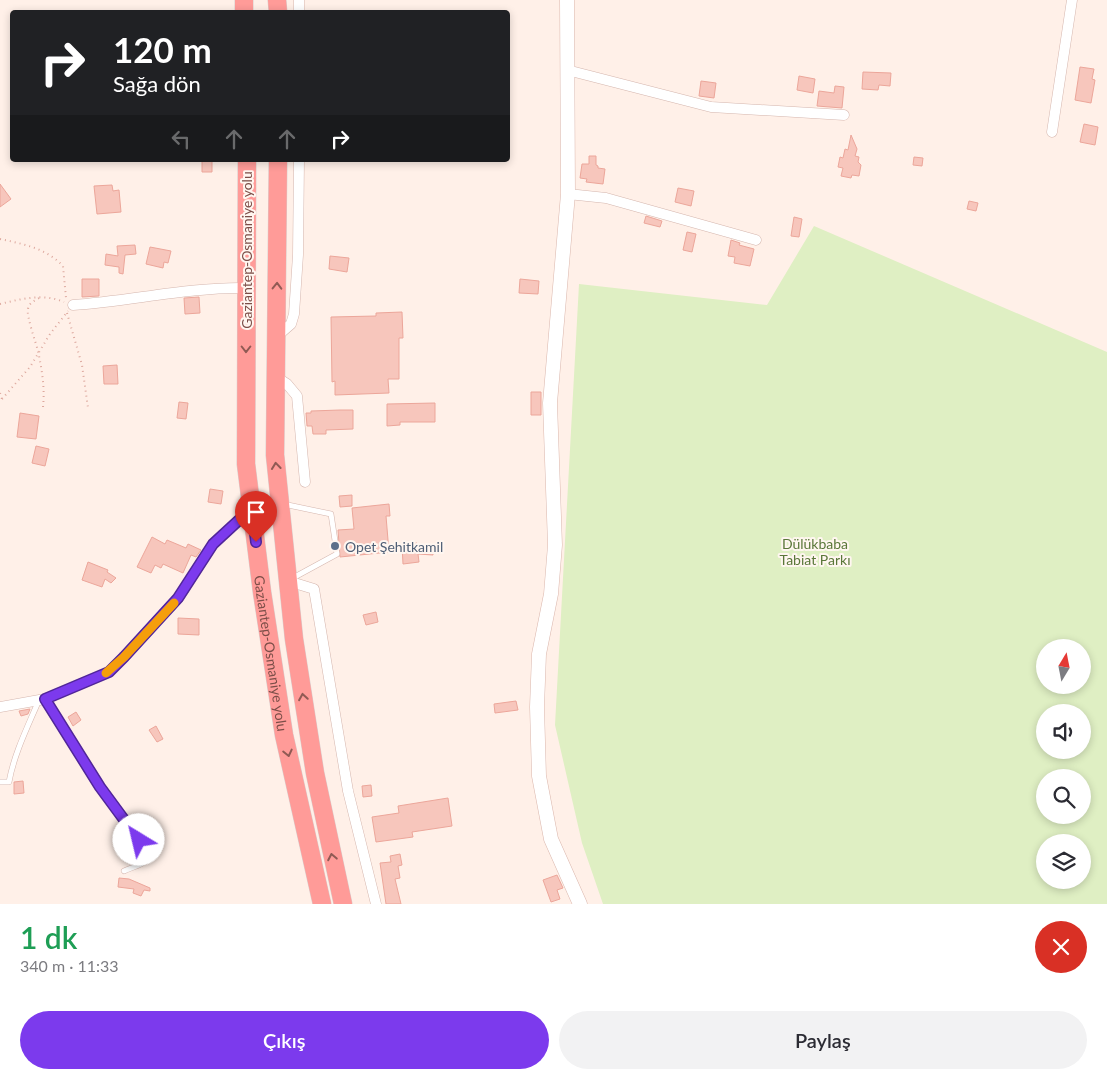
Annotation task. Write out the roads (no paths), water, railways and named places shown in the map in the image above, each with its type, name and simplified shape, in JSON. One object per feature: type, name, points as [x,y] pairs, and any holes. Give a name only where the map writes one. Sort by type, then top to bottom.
[{"type":"highway","name":"Gaziantep-Osmaniye yolu","points":[[246,162],[246,464],[262,592],[284,735],[322,904]]},
{"type":"highway","name":"Gaziantep-Osmaniye yolu","points":[[278,162],[275,455],[294,639],[315,773],[342,898]]},
{"type":"street","points":[[567,0],[568,194],[550,403],[555,545],[551,594],[539,654],[537,707],[539,776],[551,839],[580,904]]},
{"type":"street","points":[[1052,132],[1072,0]]},
{"type":"street","points":[[567,70],[712,107],[844,115]]},
{"type":"street","points":[[276,337],[291,324],[294,314],[298,255],[299,162]]},
{"type":"street","points":[[568,194],[606,198],[756,240]]},
{"type":"street","points":[[70,309],[214,288],[246,288]]},
{"type":"street","points":[[276,377],[287,384],[297,396],[305,482]]},
{"type":"street","points":[[0,707],[42,699],[109,672],[178,598],[213,544],[252,508]]},
{"type":"street","points":[[288,581],[314,589],[348,790],[376,904]]},
{"type":"street","points":[[42,699],[100,787],[139,840]]},
{"type":"lane","points":[[280,503],[331,514],[337,554],[288,581]]},
{"type":"lane","points":[[0,782],[9,782],[11,771],[26,730],[42,699]]},
{"type":"lane","points":[[124,872],[146,863],[151,856],[152,849],[146,843],[139,840]]},
{"type":"place","name":"Opet Şehitkamil","points":[[335,546]]},
{"type":"park label","name":"Dülükbaba Tabiat Parkı","points":[[815,552]]}]
